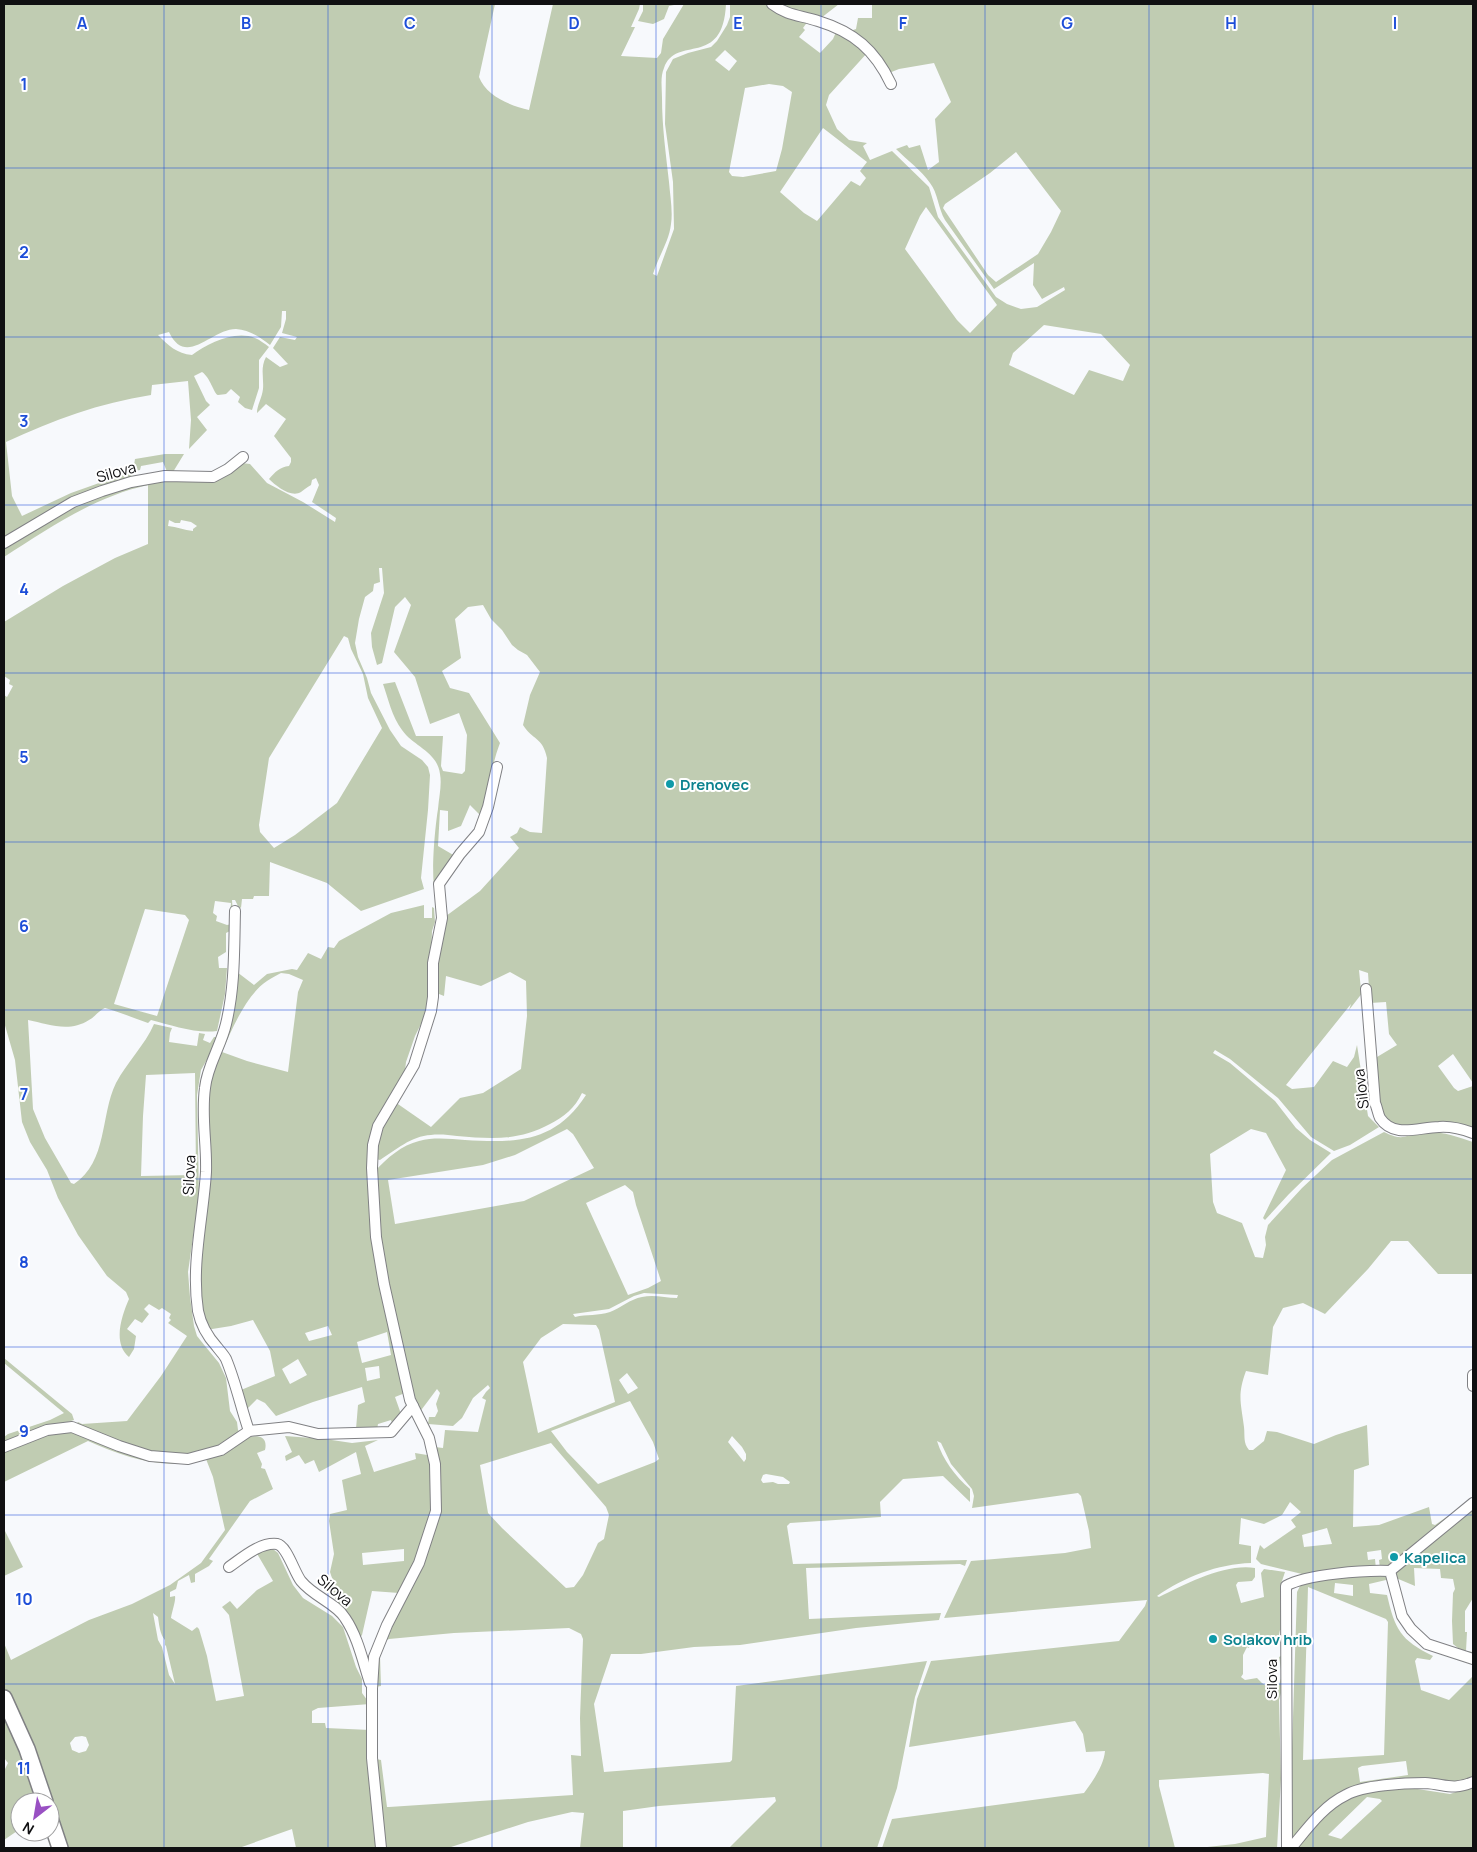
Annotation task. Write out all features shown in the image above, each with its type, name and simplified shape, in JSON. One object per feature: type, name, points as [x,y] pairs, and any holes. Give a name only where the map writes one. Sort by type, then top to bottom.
[{"type":"street","points":[[772,4],[790,15],[818,20],[858,39],[883,68],[891,84]]},
{"type":"street","name":"Silova","points":[[4,543],[73,502],[102,491],[131,482],[165,476],[213,477],[228,469],[242,457]]},
{"type":"street","points":[[381,1848],[372,1758],[374,1657],[387,1625],[419,1563],[436,1511],[435,1464],[431,1446],[429,1438],[410,1400],[384,1284],[376,1237],[372,1168],[373,1145],[378,1126],[414,1066],[431,1011],[433,964],[442,918],[439,884],[460,854],[479,832],[488,807],[497,766]]},
{"type":"street","name":"Silova","points":[[235,911],[233,982],[226,1024],[220,1045],[211,1062],[204,1088],[206,1170],[196,1256],[196,1279],[198,1312],[203,1329],[225,1357],[236,1386],[249,1432]]},
{"type":"street","name":"Silova","points":[[1366,989],[1375,1083],[1375,1103],[1380,1118],[1390,1126],[1402,1131],[1437,1127],[1457,1128],[1473,1133]]},
{"type":"street","points":[[1473,1375],[1473,1386]]},
{"type":"street","points":[[4,1447],[47,1430],[72,1427],[150,1456],[188,1459],[221,1450],[249,1432],[289,1427],[318,1434],[391,1432],[412,1406]]},
{"type":"street","points":[[1473,1503],[1390,1571],[1402,1616],[1411,1629],[1427,1644],[1473,1659]]},
{"type":"street","name":"Silova","points":[[229,1567],[252,1551],[264,1546],[277,1544],[285,1548],[294,1570],[302,1581],[312,1592],[336,1608],[345,1618],[357,1643],[372,1688]]},
{"type":"street","name":"Silova","points":[[1287,1848],[1286,1586],[1295,1580],[1390,1571]]},
{"type":"street","points":[[4,1698],[27,1749],[42,1792]]},
{"type":"street","points":[[1291,1848],[1313,1822],[1347,1794],[1366,1789],[1404,1784],[1428,1783],[1448,1787],[1462,1787],[1473,1782]]},
{"type":"green space","points":[[4,4],[495,4],[479,77],[482,84],[493,95],[507,103],[529,110],[553,4],[640,4],[631,27],[635,27],[621,56],[657,58],[661,53],[663,39],[684,4],[726,4],[723,24],[717,37],[708,44],[678,53],[670,58],[663,71],[664,140],[672,219],[668,237],[653,274],[657,276],[674,229],[673,182],[665,124],[666,72],[673,59],[711,47],[717,41],[730,17],[730,4],[768,4],[789,16],[808,21],[803,28],[805,30],[799,37],[820,53],[833,39],[836,32],[839,31],[857,40],[868,52],[829,95],[826,105],[837,129],[849,140],[867,143],[863,146],[870,160],[892,151],[929,187],[938,217],[996,297],[1007,304],[1021,309],[1037,307],[1065,290],[1064,287],[1042,299],[1033,285],[1034,263],[994,289],[945,220],[935,191],[930,183],[896,149],[907,145],[909,148],[920,145],[928,170],[939,162],[935,119],[951,102],[934,63],[899,69],[889,73],[866,45],[850,31],[856,29],[858,18],[872,18],[872,4],[1473,4],[1473,1083],[1453,1054],[1438,1066],[1458,1091],[1473,1086],[1473,1131],[1447,1125],[1404,1128],[1390,1123],[1383,1117],[1378,1104],[1377,1057],[1397,1045],[1389,1034],[1386,1002],[1370,1003],[1368,973],[1359,970],[1361,990],[1363,992],[1349,1010],[1351,1004],[1286,1085],[1292,1089],[1314,1087],[1333,1061],[1347,1067],[1354,1057],[1357,1045],[1368,1116],[1379,1127],[1350,1145],[1334,1151],[1311,1137],[1278,1098],[1230,1059],[1215,1050],[1213,1053],[1230,1063],[1275,1101],[1296,1128],[1310,1140],[1331,1153],[1265,1220],[1263,1218],[1286,1170],[1266,1133],[1251,1129],[1210,1154],[1213,1202],[1217,1213],[1242,1223],[1255,1257],[1263,1258],[1268,1225],[1302,1188],[1332,1160],[1384,1132],[1396,1137],[1404,1137],[1422,1132],[1434,1132],[1473,1142],[1473,1274],[1438,1274],[1408,1241],[1391,1241],[1368,1269],[1325,1314],[1303,1303],[1283,1308],[1273,1327],[1268,1375],[1246,1371],[1241,1393],[1245,1439],[1249,1450],[1253,1450],[1264,1441],[1267,1431],[1277,1432],[1314,1444],[1367,1425],[1369,1465],[1354,1470],[1353,1527],[1379,1525],[1429,1507],[1432,1524],[1435,1525],[1458,1509],[1464,1510],[1413,1552],[1380,1569],[1381,1550],[1367,1552],[1368,1560],[1375,1559],[1376,1569],[1302,1574],[1261,1564],[1256,1559],[1260,1545],[1264,1549],[1296,1527],[1291,1520],[1301,1512],[1290,1502],[1282,1515],[1264,1524],[1241,1518],[1239,1544],[1251,1546],[1251,1563],[1226,1566],[1190,1577],[1157,1596],[1159,1597],[1193,1581],[1219,1572],[1244,1567],[1255,1568],[1255,1577],[1252,1581],[1238,1582],[1236,1585],[1241,1603],[1264,1597],[1261,1573],[1264,1569],[1285,1572],[1281,1584],[1283,1636],[1279,1643],[1282,1630],[1280,1630],[1278,1639],[1250,1639],[1249,1648],[1247,1647],[1243,1655],[1243,1674],[1241,1677],[1245,1680],[1257,1678],[1273,1690],[1278,1688],[1282,1675],[1279,1657],[1285,1654],[1285,1679],[1279,1700],[1281,1779],[1277,1848],[1198,1848],[1235,1844],[1266,1837],[1269,1774],[1263,1773],[1159,1780],[1175,1848],[882,1848],[892,1819],[1084,1793],[1103,1762],[1105,1751],[1086,1752],[1083,1734],[1075,1721],[909,1747],[917,1699],[931,1661],[1119,1641],[1145,1606],[1147,1600],[944,1618],[971,1561],[1065,1553],[1091,1548],[1081,1496],[1078,1493],[972,1508],[974,1496],[972,1489],[951,1464],[941,1443],[937,1441],[950,1467],[970,1489],[970,1502],[943,1476],[903,1479],[880,1502],[881,1517],[790,1523],[787,1526],[793,1564],[967,1560],[965,1566],[960,1564],[806,1568],[809,1619],[941,1613],[939,1620],[856,1628],[740,1645],[694,1647],[641,1654],[611,1654],[594,1704],[604,1772],[730,1762],[732,1760],[736,1686],[927,1661],[915,1697],[897,1788],[877,1848],[729,1848],[776,1801],[775,1797],[659,1806],[623,1811],[623,1848],[580,1848],[584,1813],[572,1812],[528,1822],[448,1848],[384,1848],[376,1759],[381,1760],[387,1807],[389,1807],[573,1795],[571,1755],[581,1756],[580,1718],[583,1639],[581,1634],[569,1628],[454,1633],[389,1639],[385,1641],[380,1656],[381,1686],[375,1687],[375,1667],[384,1640],[412,1585],[439,1512],[439,1475],[435,1447],[443,1448],[445,1430],[478,1432],[486,1400],[482,1398],[490,1388],[488,1385],[473,1398],[462,1418],[453,1426],[428,1424],[429,1417],[435,1417],[438,1411],[436,1404],[440,1393],[437,1389],[419,1413],[412,1399],[405,1371],[382,1261],[376,1205],[375,1171],[395,1153],[419,1141],[442,1139],[501,1141],[533,1137],[561,1123],[574,1111],[586,1095],[582,1093],[569,1112],[538,1130],[505,1138],[424,1136],[404,1144],[380,1160],[376,1159],[377,1143],[381,1129],[386,1115],[395,1102],[431,1127],[460,1098],[483,1093],[521,1069],[527,1016],[526,981],[510,972],[481,986],[446,976],[444,996],[439,994],[436,989],[437,948],[446,916],[480,891],[519,848],[510,837],[517,833],[520,827],[530,832],[542,833],[547,758],[543,746],[523,725],[530,695],[540,672],[527,655],[512,645],[502,630],[491,619],[483,605],[468,607],[455,619],[461,658],[442,671],[450,688],[469,693],[500,743],[481,816],[470,805],[461,826],[448,831],[448,811],[440,810],[438,846],[455,856],[444,874],[438,895],[436,896],[433,878],[434,853],[441,787],[438,766],[430,754],[407,736],[399,725],[383,684],[395,682],[416,736],[443,736],[441,766],[443,771],[462,774],[465,771],[467,735],[459,713],[430,724],[415,677],[394,652],[411,605],[405,597],[395,607],[382,663],[377,665],[372,647],[371,633],[384,593],[382,568],[379,568],[380,582],[374,584],[373,591],[365,597],[355,643],[371,693],[390,730],[401,746],[422,760],[428,767],[430,775],[428,810],[421,878],[424,889],[361,911],[327,883],[270,862],[269,896],[254,896],[253,899],[242,899],[241,908],[235,900],[232,900],[233,914],[230,913],[231,903],[215,901],[213,913],[217,916],[216,921],[227,925],[232,924],[232,930],[226,933],[226,952],[218,957],[219,968],[227,968],[225,994],[217,1031],[192,1030],[151,1020],[148,1023],[105,1008],[89,1020],[74,1026],[58,1026],[28,1020],[33,1109],[45,1138],[71,1183],[74,1184],[93,1163],[98,1151],[107,1109],[116,1083],[154,1024],[172,1028],[169,1042],[197,1046],[199,1033],[205,1034],[203,1040],[210,1043],[214,1037],[217,1037],[213,1049],[201,1070],[197,1095],[199,1196],[188,1272],[194,1326],[197,1336],[219,1363],[226,1378],[230,1411],[237,1422],[238,1430],[243,1435],[210,1452],[194,1456],[180,1458],[148,1454],[90,1434],[76,1424],[78,1422],[82,1424],[127,1421],[161,1376],[187,1336],[168,1323],[171,1320],[169,1318],[171,1314],[162,1308],[159,1310],[149,1304],[144,1309],[149,1314],[142,1323],[135,1319],[127,1329],[136,1336],[134,1349],[129,1357],[124,1351],[121,1344],[120,1329],[129,1299],[126,1292],[107,1276],[78,1235],[58,1198],[47,1170],[30,1142],[22,1122],[15,1060],[4,1022],[4,695],[7,697],[13,686],[9,684],[10,680],[4,676],[4,622],[63,586],[115,558],[148,544],[148,485],[128,490],[91,505],[4,557],[4,546],[66,509],[115,488],[140,481],[163,478],[194,477],[217,479],[229,474],[242,463],[250,464],[267,483],[335,522],[336,518],[312,502],[319,485],[316,478],[312,480],[311,485],[297,493],[284,490],[269,479],[278,470],[289,466],[291,462],[291,458],[274,436],[286,419],[266,404],[257,413],[263,389],[263,369],[266,357],[280,367],[288,364],[273,348],[280,337],[295,340],[297,337],[282,333],[286,311],[282,311],[281,327],[270,345],[254,334],[236,329],[191,347],[183,347],[176,342],[169,332],[158,335],[177,351],[192,355],[214,342],[239,336],[255,338],[269,347],[259,360],[259,388],[252,410],[245,408],[238,402],[240,397],[231,389],[226,394],[216,394],[202,372],[194,376],[206,401],[210,405],[197,417],[207,430],[189,449],[191,420],[188,381],[152,385],[151,395],[132,398],[77,413],[6,442],[12,496],[22,516],[71,493],[133,471],[135,459],[165,454],[184,454],[173,472],[168,474],[163,462],[141,466],[140,470],[135,471],[132,478],[87,494],[59,507],[4,541]],"holes":[[[725,50],[737,61],[729,71],[715,60]],[[769,84],[783,86],[792,92],[782,149],[776,171],[743,177],[732,176],[729,172],[745,88]],[[823,128],[867,162],[860,171],[866,178],[860,186],[851,181],[817,221],[804,213],[780,192]],[[1016,152],[1061,211],[1038,254],[996,282],[988,275],[943,208],[945,204],[990,173]],[[926,207],[997,305],[970,333],[957,320],[905,249]],[[1044,325],[1101,334],[1130,365],[1123,381],[1089,370],[1074,395],[1009,365],[1013,353]],[[169,520],[175,523],[180,523],[181,520],[191,522],[197,526],[193,531],[168,526]],[[344,636],[348,638],[363,674],[368,698],[382,728],[337,803],[295,835],[274,848],[260,832],[259,825],[269,758]],[[145,909],[185,915],[189,920],[157,1016],[114,1004]],[[195,1073],[196,1175],[141,1176],[146,1075]],[[567,1129],[573,1134],[594,1168],[524,1201],[395,1224],[388,1180],[483,1165],[515,1155]],[[625,1185],[633,1192],[661,1281],[628,1295],[586,1203]],[[644,1293],[678,1295],[677,1298],[646,1296],[601,1314],[575,1317],[573,1314],[609,1309]],[[563,1324],[596,1325],[599,1330],[615,1402],[538,1433],[523,1362],[541,1338]],[[627,1373],[638,1388],[628,1394],[619,1380]],[[630,1401],[653,1442],[659,1459],[598,1484],[567,1452],[551,1431]],[[732,1436],[742,1447],[746,1454],[744,1462],[728,1442]],[[551,1443],[606,1507],[609,1515],[604,1539],[598,1543],[583,1575],[574,1587],[566,1588],[488,1513],[480,1465]],[[763,1475],[783,1477],[790,1482],[789,1484],[763,1483],[761,1480]],[[1327,1528],[1332,1544],[1304,1547],[1302,1535]]]},
{"type":"green space","points":[[643,4],[679,4],[669,6],[664,19],[653,24],[638,21],[643,11]]},
{"type":"green space","points":[[775,4],[839,4],[821,18]]},
{"type":"green space","points":[[424,905],[424,918],[432,918],[432,907],[434,908],[435,922],[432,931],[430,996],[424,1018],[415,1036],[406,1062],[404,1080],[387,1106],[369,1177],[405,1393],[395,1397],[401,1414],[392,1423],[391,1420],[378,1424],[377,1430],[356,1429],[358,1405],[365,1402],[362,1387],[276,1416],[265,1403],[257,1399],[245,1411],[241,1390],[275,1376],[270,1351],[253,1320],[206,1330],[199,1300],[207,1090],[237,972],[254,985],[267,974],[292,969],[297,970],[308,953],[321,959],[328,947],[334,948],[339,941],[391,913]],"holes":[[[281,973],[303,980],[298,992],[288,1072],[222,1052],[240,1013],[259,987]],[[328,1326],[332,1335],[309,1341],[305,1333]],[[387,1332],[391,1355],[362,1363],[357,1342]],[[298,1359],[307,1375],[290,1384],[282,1369]],[[379,1366],[380,1378],[367,1381],[365,1368]]]},
{"type":"green space","points":[[4,1358],[72,1414],[74,1420],[4,1443],[4,1437],[8,1434],[50,1420],[64,1413],[4,1363]]},
{"type":"green space","points":[[72,1430],[172,1461],[249,1437],[256,1436],[264,1440],[265,1450],[257,1453],[262,1464],[261,1468],[265,1469],[273,1489],[250,1501],[209,1559],[213,1561],[209,1566],[195,1574],[195,1582],[191,1583],[189,1575],[178,1581],[176,1589],[170,1592],[170,1597],[175,1596],[171,1618],[192,1631],[197,1627],[199,1629],[207,1656],[216,1701],[244,1696],[229,1615],[222,1607],[230,1601],[237,1609],[257,1590],[273,1581],[256,1552],[273,1549],[278,1553],[293,1585],[303,1598],[332,1616],[343,1627],[356,1667],[362,1679],[362,1693],[370,1704],[318,1708],[312,1711],[312,1723],[325,1723],[326,1728],[370,1730],[379,1848],[296,1848],[292,1829],[239,1848],[64,1848],[60,1837],[60,1792],[46,1792],[4,1687],[4,1643],[11,1660],[89,1620],[132,1604],[170,1585],[201,1563],[225,1530],[213,1477],[206,1459],[176,1464],[146,1461],[117,1453],[88,1441],[4,1482],[4,1449],[26,1439]],"holes":[[[153,1613],[158,1617],[165,1640],[175,1684],[169,1675],[162,1647],[158,1640]],[[75,1737],[86,1737],[89,1745],[86,1751],[79,1753],[72,1750],[70,1743]]]},
{"type":"green space","points":[[285,1436],[352,1443],[378,1440],[365,1446],[374,1472],[416,1459],[415,1453],[427,1455],[433,1459],[435,1502],[408,1582],[399,1593],[372,1591],[362,1635],[358,1640],[337,1605],[332,1588],[326,1580],[332,1578],[330,1572],[334,1554],[329,1521],[330,1514],[347,1510],[342,1480],[361,1474],[356,1452],[319,1472],[314,1460],[305,1464],[299,1455],[286,1461],[285,1456],[292,1452]],"holes":[[[404,1549],[404,1561],[363,1565],[362,1553]]]},
{"type":"green space","points":[[1473,1509],[1473,1598],[1465,1611],[1465,1632],[1467,1632],[1466,1651],[1473,1652],[1473,1657],[1458,1651],[1458,1648],[1453,1644],[1453,1593],[1455,1589],[1453,1579],[1441,1578],[1440,1569],[1414,1568],[1415,1586],[1396,1578],[1394,1570]]},
{"type":"green space","points":[[4,1529],[23,1567],[4,1576]]},
{"type":"green space","points":[[1386,1575],[1386,1580],[1369,1584],[1370,1593],[1387,1595],[1396,1625],[1406,1639],[1433,1656],[1430,1660],[1417,1658],[1415,1661],[1421,1690],[1449,1700],[1473,1676],[1473,1782],[1347,1792],[1289,1843],[1297,1592],[1305,1579]],"holes":[[[1335,1583],[1353,1585],[1353,1596],[1334,1593]],[[1308,1587],[1386,1619],[1388,1622],[1384,1755],[1303,1760]],[[1406,1761],[1408,1775],[1360,1782],[1358,1768]]]},
{"type":"green space","points":[[4,1706],[36,1792],[10,1792],[10,1836],[4,1840],[4,1771],[8,1763],[4,1758]]},
{"type":"green space","points":[[1473,1786],[1473,1848],[1294,1848],[1333,1806],[1367,1790],[1411,1788],[1450,1794]],"holes":[[[1367,1797],[1382,1801],[1341,1839],[1328,1835]]]},
{"type":"place","name":"Drenovec","points":[[670,784]]},
{"type":"place","name":"Kapelica","points":[[1394,1557]]},
{"type":"place","name":"Solakov hrib","points":[[1213,1639]]}]
